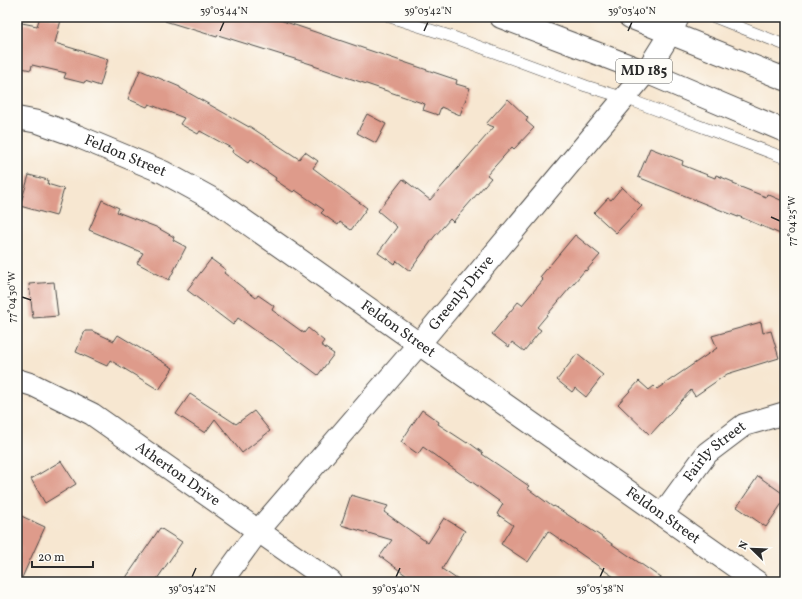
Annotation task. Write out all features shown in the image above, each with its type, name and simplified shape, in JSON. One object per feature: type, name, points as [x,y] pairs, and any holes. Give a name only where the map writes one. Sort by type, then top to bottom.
[{"type":"street","name":"MD 185","points":[[501,17],[646,72],[785,131]]},
{"type":"street","points":[[630,17],[675,25],[785,78]]},
{"type":"street","name":"Greenly Drive","points":[[221,582],[258,531],[419,344],[625,98],[646,72],[675,25]]},
{"type":"street","name":"Feldon Street","points":[[17,118],[38,122],[77,136],[162,172],[216,201],[757,582]]},
{"type":"street","name":"Atherton Drive","points":[[17,380],[33,385],[92,414],[330,582]]},
{"type":"street","name":"Fairly Street","points":[[662,515],[707,453],[744,425],[785,413]]},
{"type":"lane","points":[[390,17],[453,37],[586,86],[625,98],[785,158]]},
{"type":"lane","points":[[714,17],[785,45]]},
{"type":"building","points":[[40,17],[49,17],[61,20],[55,43],[108,59],[100,86],[85,81],[84,83],[64,78],[66,73],[32,65],[31,70],[17,67],[17,22],[37,26]]},
{"type":"building","points":[[165,17],[250,17],[260,20],[271,17],[457,80],[456,84],[470,88],[460,115],[441,107],[438,115],[423,110],[425,104],[314,65],[218,35],[217,37],[165,21]]},
{"type":"building","points":[[140,70],[180,87],[249,126],[299,159],[305,152],[318,161],[313,168],[367,208],[351,230],[340,222],[338,225],[321,213],[324,210],[295,190],[293,192],[275,180],[276,178],[250,160],[248,163],[232,152],[233,149],[200,131],[198,134],[180,124],[184,118],[149,104],[147,107],[128,99]]},
{"type":"building","points":[[508,99],[528,118],[526,121],[534,128],[514,149],[512,147],[487,175],[491,178],[453,222],[450,219],[434,237],[410,271],[397,261],[394,264],[378,253],[397,227],[378,211],[403,179],[430,200],[494,127],[486,124]]},
{"type":"building","points":[[367,114],[386,124],[376,143],[357,133]]},
{"type":"building","points":[[650,148],[683,161],[682,165],[715,178],[716,175],[733,182],[733,184],[766,197],[767,194],[785,202],[785,236],[638,177]]},
{"type":"building","points":[[29,175],[48,180],[47,184],[64,189],[56,216],[20,206]]},
{"type":"building","points":[[622,187],[642,206],[616,233],[594,213],[608,198],[611,200]]},
{"type":"building","points":[[102,200],[119,208],[117,212],[156,227],[174,237],[173,240],[186,247],[169,280],[137,263],[143,253],[89,230]]},
{"type":"building","points":[[575,235],[600,255],[586,271],[585,270],[537,327],[541,330],[524,351],[512,342],[509,347],[492,334],[518,302],[522,305],[543,280],[540,277]]},
{"type":"building","points":[[211,259],[226,270],[224,273],[256,298],[258,295],[274,306],[272,310],[304,333],[308,328],[324,341],[321,345],[334,354],[318,375],[271,340],[270,341],[238,318],[233,325],[187,290]]},
{"type":"building","points":[[54,282],[58,316],[33,318],[29,284]]},
{"type":"building","points":[[761,322],[763,333],[771,331],[779,358],[727,374],[695,396],[691,390],[650,435],[618,404],[639,381],[649,390],[654,386],[657,389],[717,348],[712,336]]},
{"type":"building","points":[[85,331],[92,331],[114,341],[118,335],[173,368],[159,390],[110,360],[107,366],[76,352]]},
{"type":"building","points":[[577,354],[603,375],[586,397],[575,388],[572,392],[557,380]]},
{"type":"building","points":[[190,394],[236,424],[254,411],[270,431],[242,453],[215,419],[205,433],[176,414]]},
{"type":"building","points":[[422,410],[439,422],[438,424],[467,443],[468,442],[483,453],[482,454],[529,486],[527,488],[553,507],[554,506],[599,535],[667,582],[621,582],[548,531],[528,562],[501,544],[513,525],[497,514],[503,504],[423,447],[418,454],[401,442]]},
{"type":"building","points":[[61,461],[76,484],[45,503],[31,479]]},
{"type":"building","points":[[758,476],[785,495],[785,499],[766,527],[737,507]]},
{"type":"building","points":[[351,495],[388,506],[384,512],[428,543],[444,518],[465,531],[442,569],[461,582],[415,582],[380,556],[392,540],[341,525]]},
{"type":"building","points":[[17,514],[45,527],[20,582],[17,582]]},
{"type":"building","points":[[160,528],[182,542],[155,582],[123,582]]}]
